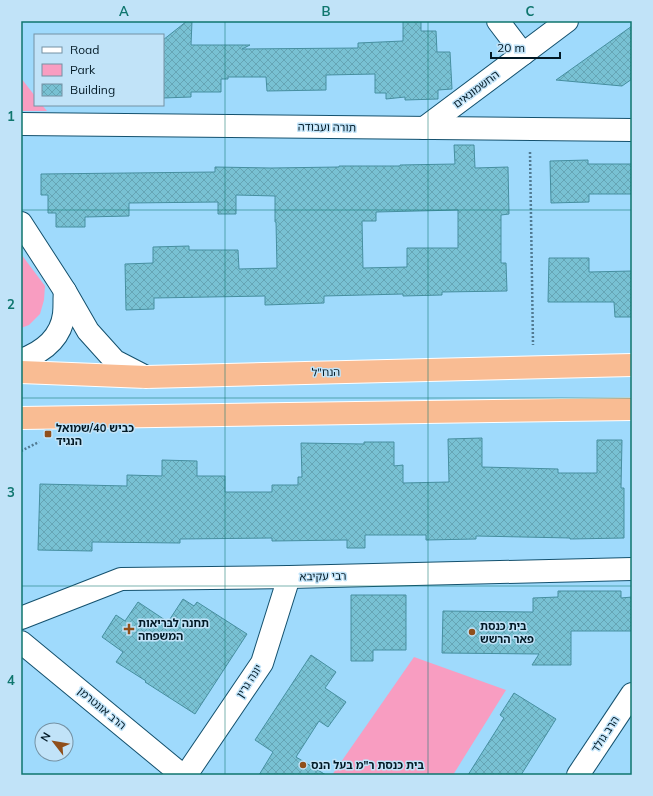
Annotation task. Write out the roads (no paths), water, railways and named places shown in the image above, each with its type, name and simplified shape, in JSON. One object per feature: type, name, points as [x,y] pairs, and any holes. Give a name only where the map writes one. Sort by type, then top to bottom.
[{"type":"highway","name":"הנח\"ל","points":[[21,372],[146,377],[632,365]]},
{"type":"highway","points":[[21,418],[632,409]]},
{"type":"street","points":[[498,21],[524,54]]},
{"type":"street","name":"החשמונאים","points":[[424,128],[567,21]]},
{"type":"street","name":"תורה ועבודה","points":[[23,125],[632,130]]},
{"type":"street","points":[[21,223],[65,291],[88,331],[115,361],[146,377]]},
{"type":"street","points":[[21,360],[32,356],[49,344],[59,331],[64,315],[65,291]]},
{"type":"street","name":"רבי עקיבא","points":[[21,618],[121,578],[289,577],[632,570]]},
{"type":"street","name":"יונה גרין","points":[[186,775],[262,663],[289,577]]},
{"type":"street","name":"הרב אונטרמן","points":[[21,642],[182,775]]},
{"type":"street","name":"הרב גולד","points":[[578,775],[632,694]]},
{"type":"place","name":"כביש 40/שמואל הנגיד","points":[[48,434]]},
{"type":"place","name":"תחנה לבריאות המשפחה","points":[[129,629]]},
{"type":"place","name":"בית כנסת פאר הרשש","points":[[472,632]]},
{"type":"place","name":"בית כנסת ר\"מ בעל הנס","points":[[303,765]]}]
